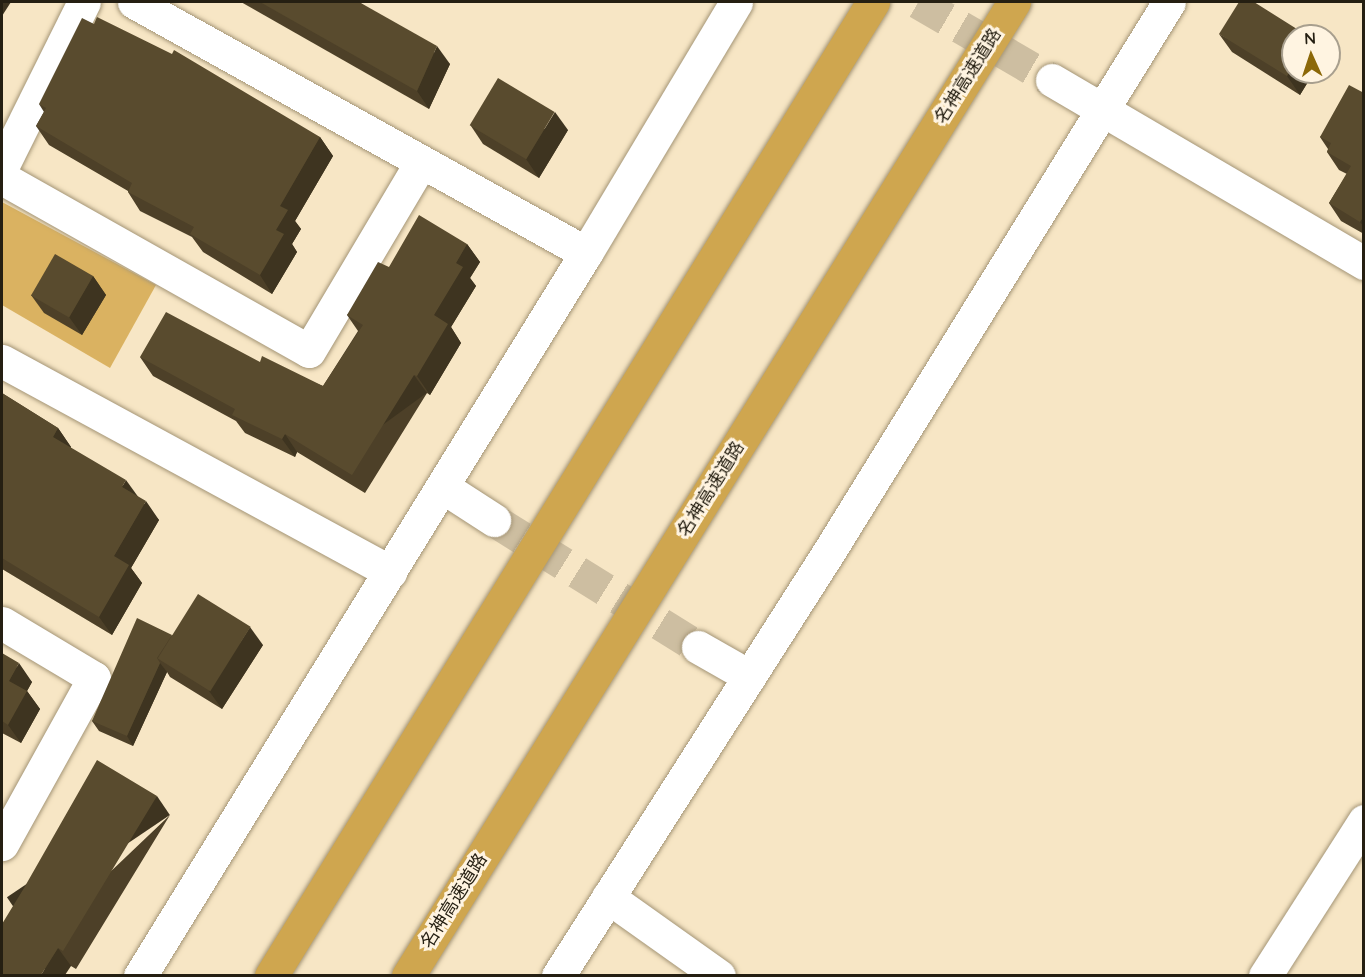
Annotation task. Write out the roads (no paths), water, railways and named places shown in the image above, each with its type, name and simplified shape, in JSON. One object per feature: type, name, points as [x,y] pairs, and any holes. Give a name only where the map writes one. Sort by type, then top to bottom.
[{"type":"highway","points":[[271,975],[873,2]]},
{"type":"highway","name":"名神高速道路","points":[[408,975],[1014,2]]},
{"type":"street","points":[[2,167],[84,2]]},
{"type":"street","points":[[134,2],[586,253]]},
{"type":"street","points":[[140,975],[443,487],[736,2]]},
{"type":"street","points":[[558,975],[749,676],[1169,2]]},
{"type":"street","points":[[1053,80],[1364,262]]},
{"type":"street","points":[[2,178],[309,351],[421,162]]},
{"type":"street","points":[[2,361],[390,572]]},
{"type":"street","points":[[443,487],[494,520]]},
{"type":"street","points":[[2,623],[94,678],[2,844]]},
{"type":"street","points":[[698,647],[749,676]]},
{"type":"street","points":[[1265,975],[1364,821]]},
{"type":"street","points":[[608,897],[719,975]]},
{"type":"tunnel","points":[[918,2],[1052,80]]},
{"type":"tunnel","points":[[494,520],[698,647]]}]
